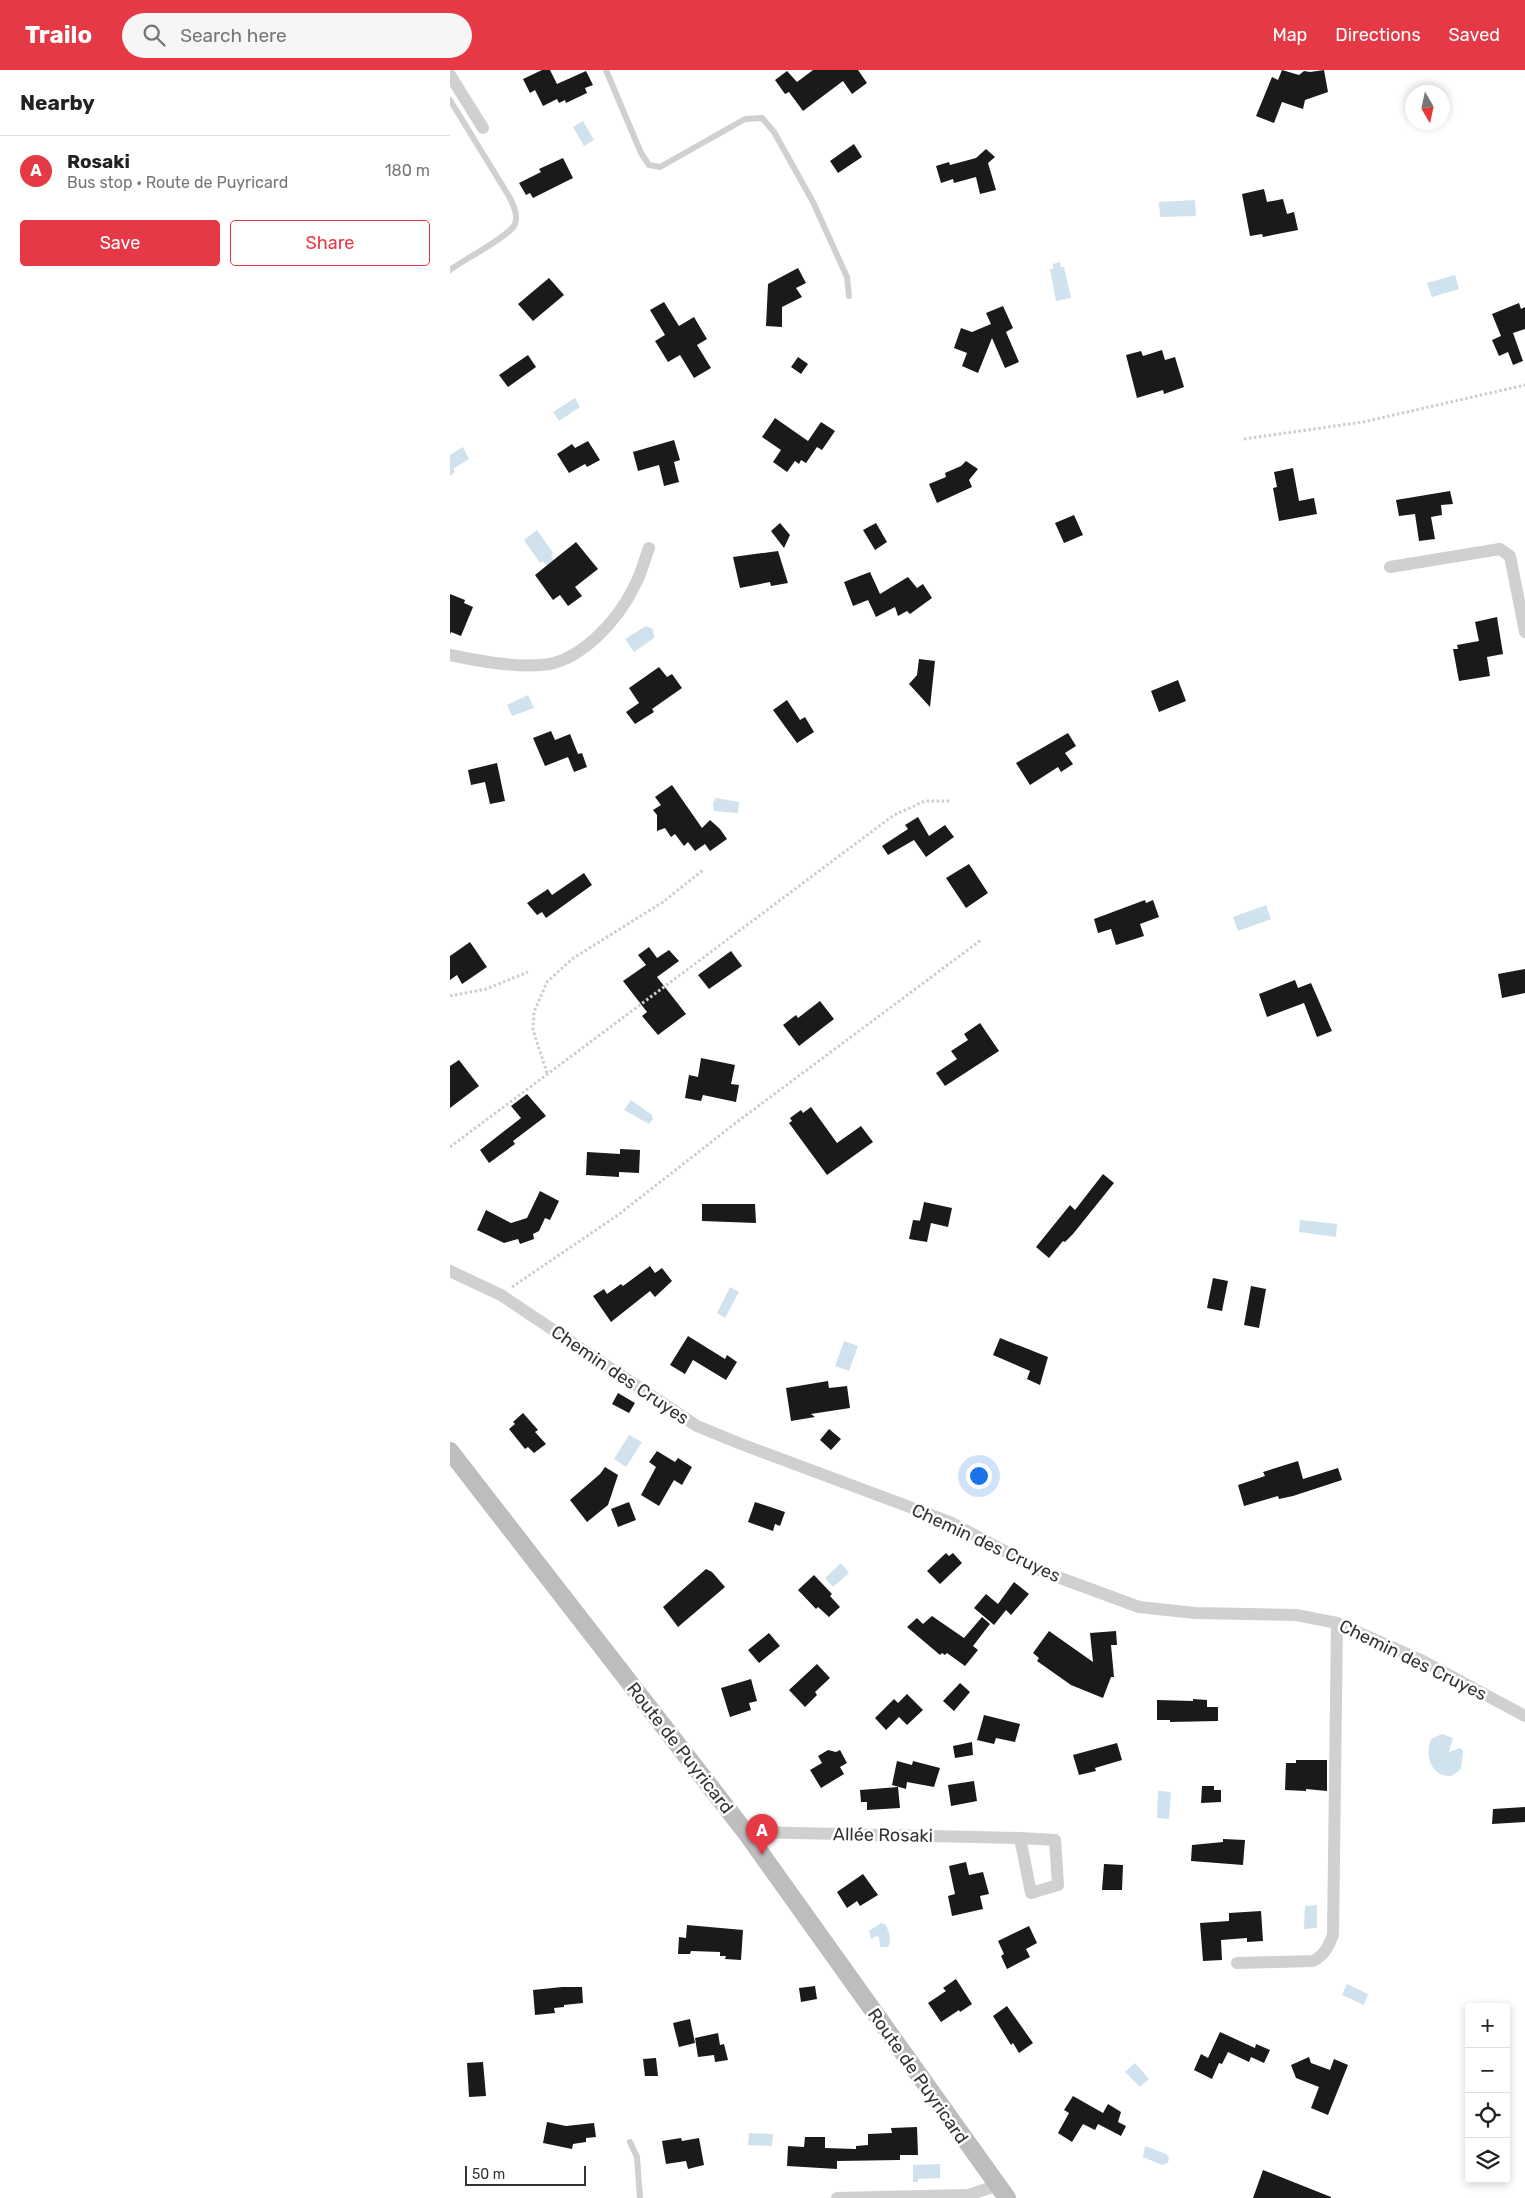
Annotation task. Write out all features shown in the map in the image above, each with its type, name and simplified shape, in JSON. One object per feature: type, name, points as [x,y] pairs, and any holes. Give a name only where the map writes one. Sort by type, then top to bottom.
[{"type":"main road","name":"Route de Puyricard","points":[[450,1451],[746,1834],[1002,2192]]},
{"type":"street","points":[[450,75],[483,128]]},
{"type":"street","points":[[450,655],[498,663],[543,666],[577,654],[605,630],[634,588],[648,548]]},
{"type":"street","points":[[1390,567],[1500,549],[1510,556],[1525,632]]},
{"type":"street","name":"Chemin des Cruyes","points":[[450,1271],[501,1295],[697,1426],[950,1522],[1044,1572],[1139,1607],[1195,1613],[1296,1615],[1337,1622],[1421,1660],[1525,1716]]},
{"type":"street","points":[[1237,1964],[1313,1960],[1321,1957],[1328,1948],[1333,1936],[1337,1622]]},
{"type":"street","name":"Allée Rosaki","points":[[746,1834],[1020,1838],[1055,1840],[1058,1885],[1031,1894],[1020,1838]]},
{"type":"street","points":[[837,2198],[968,2195],[1002,2192]]},
{"type":"lane","points":[[606,70],[641,153],[649,165],[660,167],[745,119],[762,118],[774,132],[813,202],[847,277],[849,296]]},
{"type":"lane","points":[[450,100],[510,198],[516,214],[515,225],[509,234],[450,270]]},
{"type":"lane","points":[[630,2142],[637,2156],[640,2198]]},
{"type":"path","points":[[1244,439],[1363,422],[1525,385]]},
{"type":"path","points":[[450,1147],[894,815],[925,802],[949,801]]},
{"type":"path","points":[[547,1073],[533,1030],[534,1012],[547,982],[572,959],[663,902],[703,870]]},
{"type":"path","points":[[501,1295],[618,1215],[981,940]]},
{"type":"path","points":[[450,996],[486,989],[528,972]]},
{"type":"water","points":[[583,121],[594,140],[584,146],[573,127]]},
{"type":"water","points":[[1195,200],[1196,216],[1160,217],[1159,202]]},
{"type":"water","points":[[1060,262],[1061,267],[1064,267],[1071,298],[1056,301],[1050,269],[1053,269],[1053,264]]},
{"type":"water","points":[[1455,275],[1459,289],[1432,297],[1427,283]]},
{"type":"water","points":[[575,398],[580,407],[559,421],[553,412]]},
{"type":"water","points":[[463,447],[469,459],[453,469],[455,472],[450,476],[450,455]]},
{"type":"water","points":[[537,530],[553,553],[551,555],[554,561],[548,566],[542,561],[540,563],[524,540]]},
{"type":"water","points":[[646,626],[653,629],[654,638],[634,652],[625,639]]},
{"type":"water","points":[[528,695],[534,708],[512,716],[507,705]]},
{"type":"water","points":[[716,798],[739,802],[738,813],[714,811],[713,803]]},
{"type":"water","points":[[1266,905],[1271,919],[1238,931],[1233,917]]},
{"type":"water","points":[[631,1100],[652,1115],[653,1119],[649,1124],[624,1110]]},
{"type":"water","points":[[1300,1220],[1337,1224],[1336,1237],[1299,1232]]},
{"type":"water","points":[[730,1287],[739,1292],[725,1318],[717,1313]]},
{"type":"water","points":[[844,1341],[858,1346],[849,1371],[835,1366]]},
{"type":"water","points":[[629,1435],[642,1442],[626,1467],[614,1459]]},
{"type":"water","points":[[841,1563],[849,1573],[833,1587],[825,1578]]},
{"type":"water","points":[[1442,1734],[1453,1738],[1449,1752],[1460,1748],[1463,1751],[1461,1769],[1452,1776],[1439,1773],[1434,1769],[1429,1758],[1431,1739]]},
{"type":"water","points":[[1158,1791],[1171,1792],[1169,1819],[1157,1818]]},
{"type":"water","points":[[1317,1905],[1317,1928],[1304,1929],[1305,1906]]},
{"type":"water","points":[[881,1923],[885,1924],[889,1932],[890,1941],[888,1947],[880,1947],[879,1937],[876,1936],[871,1939],[869,1931]]},
{"type":"water","points":[[1347,1984],[1368,1994],[1364,2005],[1342,1995]]},
{"type":"water","points":[[1135,2063],[1149,2079],[1140,2087],[1125,2072]]},
{"type":"water","points":[[749,2133],[773,2134],[772,2146],[748,2145]]},
{"type":"water","points":[[1145,2146],[1166,2154],[1169,2158],[1168,2163],[1162,2165],[1143,2157]]},
{"type":"water","points":[[940,2164],[940,2178],[918,2179],[918,2182],[913,2182],[913,2165]]},
{"type":"building","points":[[542,70],[550,70],[557,84],[586,71],[593,85],[585,88],[587,93],[566,103],[565,100],[559,103],[557,99],[543,106],[535,90],[530,93],[523,79]]},
{"type":"building","points":[[813,70],[858,70],[867,83],[852,94],[843,81],[803,111],[789,92],[785,94],[775,80],[787,71],[797,82]]},
{"type":"building","points":[[1282,70],[1299,75],[1304,71],[1324,70],[1328,92],[1305,100],[1303,109],[1282,102],[1274,123],[1256,116],[1272,77],[1278,80]]},
{"type":"building","points":[[854,144],[862,157],[838,173],[830,161]]},
{"type":"building","points":[[986,149],[995,157],[988,163],[996,190],[980,194],[976,177],[954,183],[953,179],[941,183],[936,166],[949,162],[950,165],[976,158]]},
{"type":"building","points":[[563,158],[573,178],[533,198],[530,193],[526,195],[519,183],[541,172],[539,169]]},
{"type":"building","points":[[1264,189],[1267,202],[1283,199],[1287,214],[1294,212],[1298,230],[1263,237],[1262,234],[1250,236],[1242,194]]},
{"type":"building","points":[[798,268],[806,283],[796,288],[802,297],[782,307],[782,327],[766,326],[768,284]]},
{"type":"building","points":[[549,278],[564,295],[533,321],[518,304]]},
{"type":"building","points":[[664,302],[679,326],[694,317],[707,339],[697,345],[711,368],[694,378],[680,355],[668,362],[655,341],[665,335],[650,310]]},
{"type":"building","points":[[1519,303],[1521,309],[1525,307],[1525,329],[1513,333],[1523,361],[1513,365],[1508,352],[1499,356],[1492,340],[1501,336],[1492,314]]},
{"type":"building","points":[[1003,306],[1013,328],[1006,332],[1019,362],[1005,368],[992,338],[978,373],[962,366],[967,353],[954,348],[961,328],[972,332],[991,324],[986,313]]},
{"type":"building","points":[[1162,350],[1165,360],[1175,357],[1184,387],[1164,394],[1163,390],[1137,398],[1126,355],[1141,351],[1143,356]]},
{"type":"building","points":[[528,355],[536,367],[508,387],[499,375]]},
{"type":"building","points":[[798,357],[808,364],[801,374],[791,367]]},
{"type":"building","points":[[775,418],[808,441],[821,422],[835,431],[822,450],[817,447],[806,463],[801,460],[799,464],[795,461],[787,472],[773,462],[781,450],[762,437]]},
{"type":"building","points":[[674,440],[680,460],[674,462],[679,482],[664,486],[659,465],[638,471],[633,452]]},
{"type":"building","points":[[588,441],[600,460],[587,467],[585,464],[569,473],[557,454],[572,444],[575,448]]},
{"type":"building","points":[[966,461],[978,469],[969,480],[972,487],[937,503],[929,484],[946,477],[945,473],[961,466]]},
{"type":"building","points":[[1293,468],[1299,501],[1314,498],[1317,514],[1279,521],[1273,488],[1277,487],[1274,472]]},
{"type":"building","points":[[1450,491],[1453,504],[1441,505],[1442,515],[1431,517],[1435,539],[1419,541],[1415,514],[1399,516],[1396,500]]},
{"type":"building","points":[[1074,515],[1083,535],[1064,543],[1055,523]]},
{"type":"building","points":[[780,523],[790,535],[784,548],[771,531]]},
{"type":"building","points":[[876,523],[887,542],[875,550],[863,530]]},
{"type":"building","points":[[576,542],[598,569],[575,587],[582,596],[568,606],[560,595],[553,600],[535,575]]},
{"type":"building","points":[[778,551],[788,583],[771,586],[770,582],[740,588],[733,557]]},
{"type":"building","points":[[870,572],[880,594],[908,577],[917,588],[923,584],[932,598],[910,614],[907,611],[898,616],[895,607],[876,617],[868,600],[853,606],[844,582]]},
{"type":"building","points":[[450,594],[465,600],[464,603],[473,607],[461,636],[451,632],[450,634]]},
{"type":"building","points":[[1497,617],[1503,654],[1487,657],[1490,676],[1459,681],[1453,649],[1458,649],[1457,645],[1479,641],[1475,622]]},
{"type":"building","points":[[919,659],[935,661],[930,707],[909,684],[917,675]]},
{"type":"building","points":[[659,667],[667,677],[672,674],[682,688],[652,709],[654,712],[635,724],[626,712],[639,703],[629,688]]},
{"type":"building","points":[[1178,680],[1186,701],[1159,712],[1151,691]]},
{"type":"building","points":[[787,700],[800,720],[805,717],[814,732],[797,743],[773,710]]},
{"type":"building","points":[[551,731],[555,740],[570,734],[578,754],[582,753],[587,767],[574,772],[568,757],[545,766],[533,738]]},
{"type":"building","points":[[1068,733],[1076,746],[1065,753],[1073,764],[1061,772],[1058,767],[1030,785],[1016,763]]},
{"type":"building","points":[[497,763],[505,801],[490,804],[485,782],[471,785],[468,770]]},
{"type":"building","points":[[672,785],[702,828],[710,820],[727,839],[710,851],[705,844],[695,851],[688,842],[684,846],[675,834],[671,837],[665,828],[657,831],[657,815],[653,810],[661,805],[655,797]]},
{"type":"building","points":[[918,817],[929,836],[945,825],[954,837],[926,857],[914,840],[888,855],[882,846],[908,829],[905,825]]},
{"type":"building","points":[[969,864],[988,893],[966,908],[946,878]]},
{"type":"building","points":[[584,873],[592,885],[546,918],[542,912],[537,915],[527,903],[548,889],[552,895]]},
{"type":"building","points":[[1145,900],[1146,903],[1153,900],[1159,917],[1140,924],[1144,936],[1116,945],[1111,929],[1098,933],[1094,919]]},
{"type":"building","points":[[470,942],[487,967],[462,984],[457,975],[450,980],[450,956]]},
{"type":"building","points":[[649,947],[657,958],[669,950],[679,961],[657,977],[686,1014],[658,1035],[642,1016],[647,1012],[623,981],[646,965],[638,955]]},
{"type":"building","points":[[731,951],[742,966],[709,989],[698,975]]},
{"type":"building","points":[[1525,969],[1525,993],[1502,998],[1498,974]]},
{"type":"building","points":[[1295,980],[1298,988],[1311,983],[1332,1031],[1317,1037],[1304,1003],[1267,1017],[1259,994]]},
{"type":"building","points":[[820,1001],[834,1019],[799,1046],[783,1025],[796,1015],[798,1018]]},
{"type":"building","points":[[980,1023],[999,1051],[945,1086],[936,1073],[957,1059],[951,1051],[968,1040],[964,1034]]},
{"type":"building","points":[[701,1058],[735,1065],[731,1084],[739,1085],[736,1102],[703,1095],[701,1101],[685,1098],[689,1075],[698,1077]]},
{"type":"building","points":[[459,1060],[479,1086],[450,1108],[450,1066]]},
{"type":"building","points":[[527,1094],[546,1116],[513,1141],[515,1144],[489,1163],[480,1150],[521,1118],[511,1106]]},
{"type":"building","points":[[811,1107],[837,1143],[861,1126],[873,1142],[827,1175],[789,1123],[792,1121],[790,1118],[801,1110],[803,1113]]},
{"type":"building","points":[[620,1149],[640,1150],[639,1173],[619,1172],[619,1177],[586,1175],[587,1152],[620,1154]]},
{"type":"building","points":[[1103,1174],[1114,1183],[1073,1234],[1065,1242],[1063,1241],[1049,1258],[1036,1247],[1070,1205],[1075,1210]]},
{"type":"building","points":[[540,1191],[559,1201],[550,1220],[545,1218],[539,1231],[533,1234],[534,1239],[520,1244],[518,1239],[504,1243],[477,1230],[486,1210],[511,1223],[527,1218]]},
{"type":"building","points":[[924,1202],[952,1208],[948,1227],[931,1223],[927,1242],[909,1239],[913,1220],[920,1221]]},
{"type":"building","points":[[702,1204],[755,1204],[756,1223],[702,1221]]},
{"type":"building","points":[[650,1266],[655,1273],[662,1268],[672,1281],[655,1297],[650,1291],[611,1322],[593,1296],[604,1289],[607,1294],[621,1284],[623,1286]]},
{"type":"building","points":[[1213,1278],[1228,1281],[1222,1311],[1207,1308]]},
{"type":"building","points":[[1251,1286],[1266,1289],[1259,1328],[1244,1325]]},
{"type":"building","points":[[688,1336],[725,1359],[727,1355],[737,1362],[726,1380],[693,1360],[685,1374],[670,1365]]},
{"type":"building","points":[[1000,1338],[1048,1357],[1040,1385],[1027,1379],[1030,1371],[993,1355]]},
{"type":"building","points":[[828,1381],[829,1388],[847,1386],[850,1408],[811,1414],[815,1417],[791,1421],[786,1388]]},
{"type":"building","points":[[618,1393],[635,1403],[629,1413],[612,1404]]},
{"type":"building","points":[[523,1413],[538,1430],[535,1432],[546,1444],[534,1453],[528,1447],[525,1449],[509,1429],[515,1424],[513,1422]]},
{"type":"building","points":[[829,1429],[841,1439],[831,1450],[820,1440]]},
{"type":"building","points":[[657,1451],[675,1462],[678,1458],[692,1467],[682,1485],[674,1480],[659,1506],[641,1495],[656,1467],[649,1462]]},
{"type":"building","points":[[1298,1461],[1303,1479],[1338,1468],[1342,1480],[1293,1496],[1279,1499],[1278,1496],[1244,1506],[1238,1485],[1265,1476],[1263,1472]]},
{"type":"building","points":[[605,1467],[618,1475],[608,1505],[587,1522],[570,1500],[600,1474]]},
{"type":"building","points":[[629,1502],[636,1520],[618,1527],[611,1509]]},
{"type":"building","points":[[755,1502],[785,1512],[780,1526],[775,1524],[773,1531],[748,1522]]},
{"type":"building","points":[[946,1553],[949,1556],[953,1553],[962,1563],[940,1584],[927,1571]]},
{"type":"building","points":[[706,1569],[712,1572],[725,1587],[678,1627],[663,1607]]},
{"type":"building","points":[[814,1575],[832,1594],[830,1596],[840,1607],[829,1617],[818,1607],[816,1609],[798,1590]]},
{"type":"building","points":[[1014,1582],[1029,1594],[1011,1615],[1006,1610],[994,1625],[974,1608],[986,1594],[998,1604]]},
{"type":"building","points":[[932,1616],[964,1638],[982,1617],[990,1624],[973,1646],[978,1650],[965,1666],[947,1653],[940,1655],[907,1627],[917,1618],[923,1624]]},
{"type":"building","points":[[1049,1631],[1093,1662],[1090,1633],[1116,1631],[1117,1645],[1111,1645],[1114,1677],[1111,1677],[1103,1698],[1071,1685],[1037,1661],[1039,1658],[1033,1653]]},
{"type":"building","points":[[769,1633],[780,1646],[759,1663],[748,1650]]},
{"type":"building","points":[[817,1664],[830,1678],[815,1692],[817,1695],[805,1707],[789,1690]]},
{"type":"building","points":[[751,1679],[757,1701],[749,1703],[751,1710],[730,1717],[721,1688]]},
{"type":"building","points":[[960,1683],[970,1692],[954,1711],[943,1701]]},
{"type":"building","points":[[907,1694],[923,1710],[907,1725],[899,1717],[886,1730],[875,1718],[894,1699],[898,1703]]},
{"type":"building","points":[[1193,1699],[1207,1700],[1207,1707],[1218,1707],[1218,1721],[1170,1722],[1170,1720],[1157,1720],[1157,1700],[1193,1701]]},
{"type":"building","points":[[984,1715],[1020,1724],[1015,1742],[996,1738],[994,1744],[977,1740]]},
{"type":"building","points":[[972,1742],[973,1755],[955,1758],[953,1746]]},
{"type":"building","points":[[1117,1743],[1122,1760],[1095,1768],[1096,1771],[1079,1775],[1073,1755]]},
{"type":"building","points":[[828,1750],[836,1752],[840,1750],[847,1763],[840,1767],[844,1774],[821,1788],[810,1770],[822,1763],[818,1756]]},
{"type":"building","points":[[1296,1760],[1327,1760],[1327,1791],[1285,1790],[1286,1763],[1296,1763]]},
{"type":"building","points":[[897,1761],[912,1765],[913,1761],[940,1768],[934,1787],[907,1782],[906,1789],[892,1785]]},
{"type":"building","points":[[974,1781],[977,1801],[951,1806],[948,1785]]},
{"type":"building","points":[[1202,1786],[1214,1786],[1214,1790],[1221,1790],[1221,1802],[1201,1803]]},
{"type":"building","points":[[898,1787],[900,1808],[867,1810],[867,1802],[861,1802],[860,1790]]},
{"type":"building","points":[[1525,1807],[1525,1822],[1492,1824],[1493,1809]]},
{"type":"building","points":[[1223,1839],[1245,1840],[1243,1865],[1191,1861],[1192,1845],[1223,1842]]},
{"type":"building","points":[[966,1862],[969,1875],[983,1872],[989,1894],[980,1896],[983,1909],[952,1916],[948,1896],[955,1894],[949,1866]]},
{"type":"building","points":[[1104,1864],[1123,1865],[1122,1890],[1102,1890]]},
{"type":"building","points":[[863,1874],[878,1895],[860,1906],[857,1901],[847,1908],[837,1892]]},
{"type":"building","points":[[1261,1911],[1263,1941],[1247,1942],[1247,1938],[1221,1940],[1222,1960],[1203,1961],[1200,1923],[1229,1921],[1229,1913]]},
{"type":"building","points":[[687,1925],[743,1930],[741,1960],[725,1959],[726,1956],[720,1956],[720,1952],[691,1951],[690,1954],[678,1954],[679,1937],[686,1938]]},
{"type":"building","points":[[1029,1926],[1037,1943],[1026,1949],[1030,1957],[1007,1969],[1001,1956],[1004,1954],[998,1941]]},
{"type":"building","points":[[956,1979],[972,2004],[941,2022],[928,2003],[946,1991],[943,1988]]},
{"type":"building","points":[[815,1986],[817,1999],[801,2002],[799,1988]]},
{"type":"building","points":[[582,1987],[583,2003],[554,2008],[555,2013],[535,2015],[533,1990]]},
{"type":"building","points":[[1007,2006],[1033,2043],[1019,2053],[1013,2043],[1011,2045],[993,2016]]},
{"type":"building","points":[[690,2019],[695,2043],[679,2047],[673,2023]]},
{"type":"building","points":[[1220,2032],[1255,2048],[1256,2044],[1270,2050],[1264,2063],[1251,2057],[1249,2062],[1228,2052],[1222,2064],[1219,2063],[1212,2079],[1194,2070],[1201,2054],[1208,2058]]},
{"type":"building","points":[[718,2033],[720,2045],[724,2044],[728,2060],[715,2062],[714,2055],[698,2057],[695,2038]]},
{"type":"building","points":[[1309,2057],[1311,2063],[1330,2070],[1334,2059],[1348,2065],[1328,2115],[1311,2108],[1319,2087],[1296,2078],[1291,2065]]},
{"type":"building","points":[[656,2058],[658,2076],[645,2076],[643,2059]]},
{"type":"building","points":[[483,2062],[486,2096],[469,2097],[467,2063]]},
{"type":"building","points":[[1073,2096],[1103,2113],[1108,2104],[1121,2112],[1118,2122],[1126,2126],[1121,2136],[1098,2124],[1095,2130],[1083,2124],[1072,2142],[1058,2133],[1069,2113],[1064,2110]]},
{"type":"building","points":[[547,2122],[566,2126],[594,2123],[596,2137],[586,2138],[586,2142],[573,2144],[572,2149],[543,2143]]},
{"type":"building","points":[[917,2127],[918,2155],[900,2155],[900,2160],[837,2161],[837,2169],[787,2166],[788,2146],[804,2147],[805,2137],[825,2137],[825,2148],[856,2149],[856,2146],[868,2145],[868,2134],[892,2133],[891,2128]]},
{"type":"building","points":[[681,2138],[682,2141],[699,2138],[704,2165],[688,2169],[686,2161],[666,2164],[662,2141]]},
{"type":"building","points":[[1263,2170],[1331,2197],[1331,2198],[1253,2198]]},
{"type":"place","name":"Rosaki","points":[[762,1855]]}]
